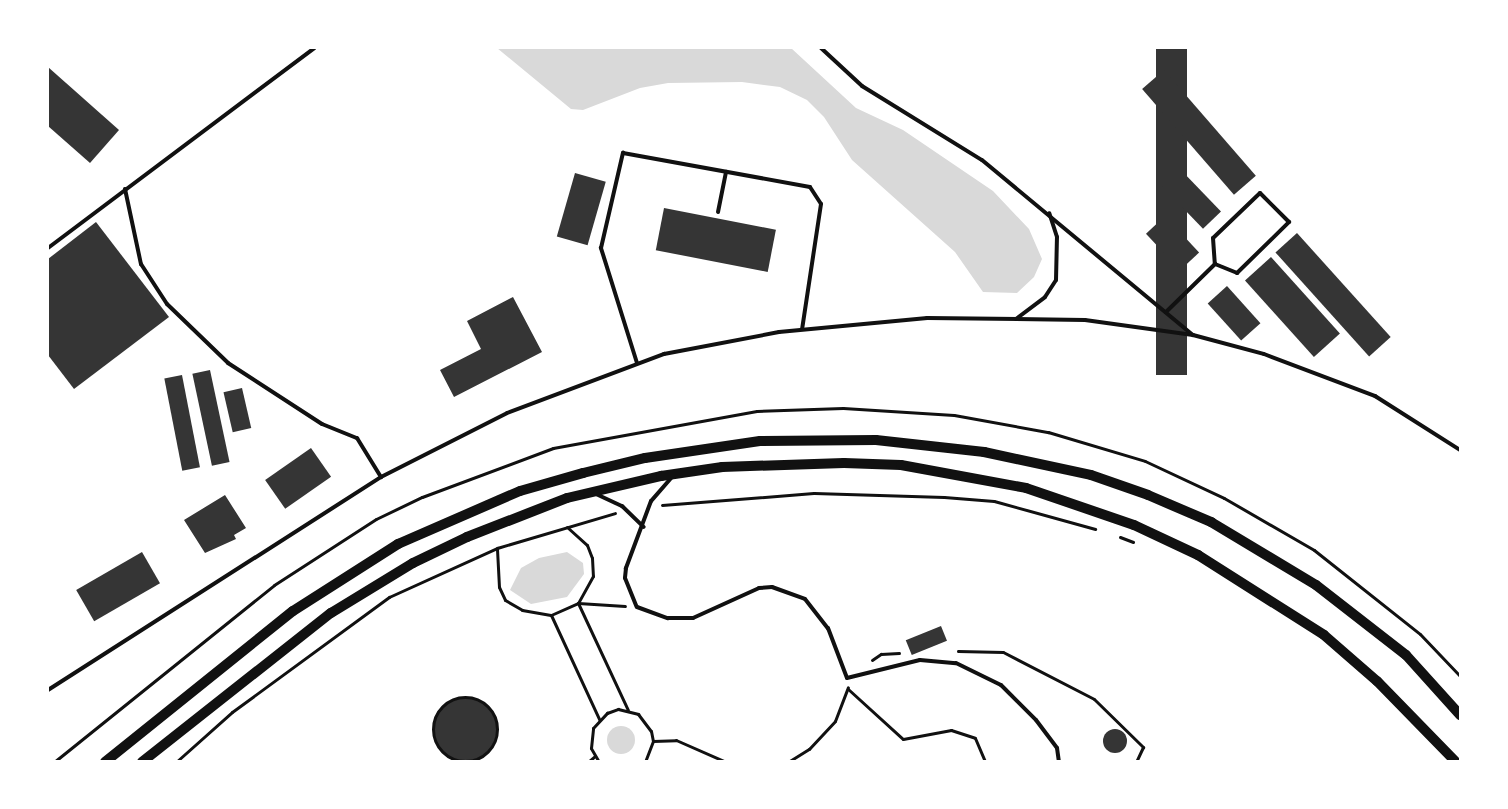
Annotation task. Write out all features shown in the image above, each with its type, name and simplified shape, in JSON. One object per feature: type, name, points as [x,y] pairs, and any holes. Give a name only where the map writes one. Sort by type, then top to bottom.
[{"type":"main road","points":[[105,762],[293,611],[398,544],[520,492],[583,473],[645,458],[760,441],[876,440],[984,452],[1091,475],[1148,495],[1211,522],[1316,585],[1406,655],[1460,715]]},
{"type":"main road","points":[[142,762],[292,640],[370,588],[467,537],[587,493],[676,474],[785,463],[901,465],[1026,488],[1085,506],[1198,556],[1324,635],[1377,681],[1456,762]]},
{"type":"lane","points":[[48,248],[314,48]]},
{"type":"lane","points":[[821,48],[862,86],[982,160],[1048,212],[1193,335]]},
{"type":"lane","points":[[637,363],[601,248],[622,153],[810,187],[821,204],[802,329]]},
{"type":"lane","points":[[718,212],[726,172]]},
{"type":"lane","points":[[125,189],[141,264],[167,304],[228,363],[322,424],[357,438],[381,477]]},
{"type":"lane","points":[[1166,312],[1215,264],[1213,238],[1260,193],[1289,222],[1237,273],[1215,264]]},
{"type":"lane","points":[[1016,319],[1045,297],[1056,280],[1057,237],[1048,212]]},
{"type":"lane","points":[[48,690],[381,477],[507,413],[664,354],[802,329],[918,319],[1084,320],[1193,335],[1264,354],[1375,396],[1460,450]]},
{"type":"lane","points":[[676,474],[651,501],[644,527],[625,578],[637,607],[668,618],[693,618],[712,613],[745,590],[772,587],[805,599],[828,628],[847,678],[920,660],[956,663],[1001,685],[1041,727],[1057,748],[1059,762]]},
{"type":"lane","points":[[587,493],[610,499],[644,527]]},
{"type":"path","points":[[54,762],[259,596],[376,519],[422,497],[553,448],[757,411],[843,408],[954,415],[1048,432],[1145,461],[1224,498],[1314,550],[1420,634],[1460,676]]},
{"type":"path","points":[[658,504],[682,506],[745,495],[814,492],[944,497],[994,502],[1103,531]]},
{"type":"path","points":[[176,762],[232,712],[389,597],[497,548],[567,527],[602,521],[617,512]]},
{"type":"path","points":[[567,527],[587,544],[592,558],[593,576],[578,602]]},
{"type":"path","points":[[1112,534],[1139,544]]},
{"type":"path","points":[[497,548],[499,588],[505,600],[522,610],[551,615],[578,602],[637,607]]},
{"type":"path","points":[[578,602],[628,710],[646,721],[653,741],[645,762]]},
{"type":"path","points":[[551,615],[599,719]]},
{"type":"path","points":[[788,762],[809,749],[835,721],[848,689],[847,678]]},
{"type":"path","points":[[848,689],[903,738],[951,730],[975,738],[986,762]]},
{"type":"path","points":[[458,698],[486,704],[497,723],[494,744],[478,760],[455,759],[434,737],[440,708],[458,698]]},
{"type":"path","points":[[599,762],[595,756],[590,738],[599,719],[612,711],[628,710]]},
{"type":"path","points":[[653,741],[676,740],[726,762]]},
{"type":"path","points":[[1136,762],[1143,747]]},
{"type":"path","points":[[588,762],[595,756]]},
{"type":"shaded area","points":[[497,48],[791,48],[856,108],[903,130],[993,191],[1029,229],[1042,259],[1034,277],[1017,293],[983,292],[955,252],[852,160],[824,117],[807,100],[780,87],[742,82],[668,83],[640,88],[583,110],[571,109]]},
{"type":"shaded area","points":[[567,552],[583,563],[584,574],[567,597],[531,604],[510,590],[521,568],[539,558]]},
{"type":"shaded area","points":[[621,726],[631,730],[635,740],[631,750],[621,754],[611,750],[607,740],[611,730]]},
{"type":"building","points":[[1156,48],[1187,48],[1187,375],[1156,375]]},
{"type":"building","points":[[48,67],[119,130],[90,163],[48,126]]},
{"type":"building","points":[[1164,70],[1256,176],[1234,195],[1142,89]]},
{"type":"building","points":[[1180,169],[1221,211],[1203,229],[1162,186]]},
{"type":"building","points":[[575,173],[606,182],[588,245],[557,236]]},
{"type":"building","points":[[664,208],[776,230],[768,272],[656,250]]},
{"type":"building","points":[[1165,216],[1199,253],[1180,270],[1146,234]]},
{"type":"building","points":[[96,222],[169,317],[74,389],[48,355],[48,259]]},
{"type":"building","points":[[1297,233],[1391,337],[1369,356],[1275,252]]},
{"type":"building","points":[[1271,257],[1340,334],[1314,357],[1245,280]]},
{"type":"building","points":[[1227,286],[1260,323],[1241,341],[1208,303]]},
{"type":"building","points":[[513,297],[542,352],[454,397],[440,370],[481,349],[467,321]]},
{"type":"building","points":[[210,370],[230,462],[212,466],[192,374]]},
{"type":"building","points":[[182,375],[200,467],[182,471],[164,378]]},
{"type":"building","points":[[242,388],[251,428],[233,432],[223,392]]},
{"type":"building","points":[[311,448],[331,477],[285,509],[265,480]]},
{"type":"building","points":[[225,495],[246,528],[234,535],[236,539],[205,553],[184,520]]},
{"type":"building","points":[[142,552],[160,583],[94,621],[76,590]]},
{"type":"building","points":[[941,626],[947,641],[912,655],[906,640]]},
{"type":"building","points":[[465,697],[477,699],[488,706],[495,717],[497,729],[495,741],[488,752],[477,759],[465,761],[453,759],[442,752],[435,741],[433,729],[435,717],[442,706],[453,699]]},
{"type":"building","points":[[1115,729],[1124,732],[1127,741],[1124,750],[1115,753],[1106,750],[1103,741],[1106,732]]}]
